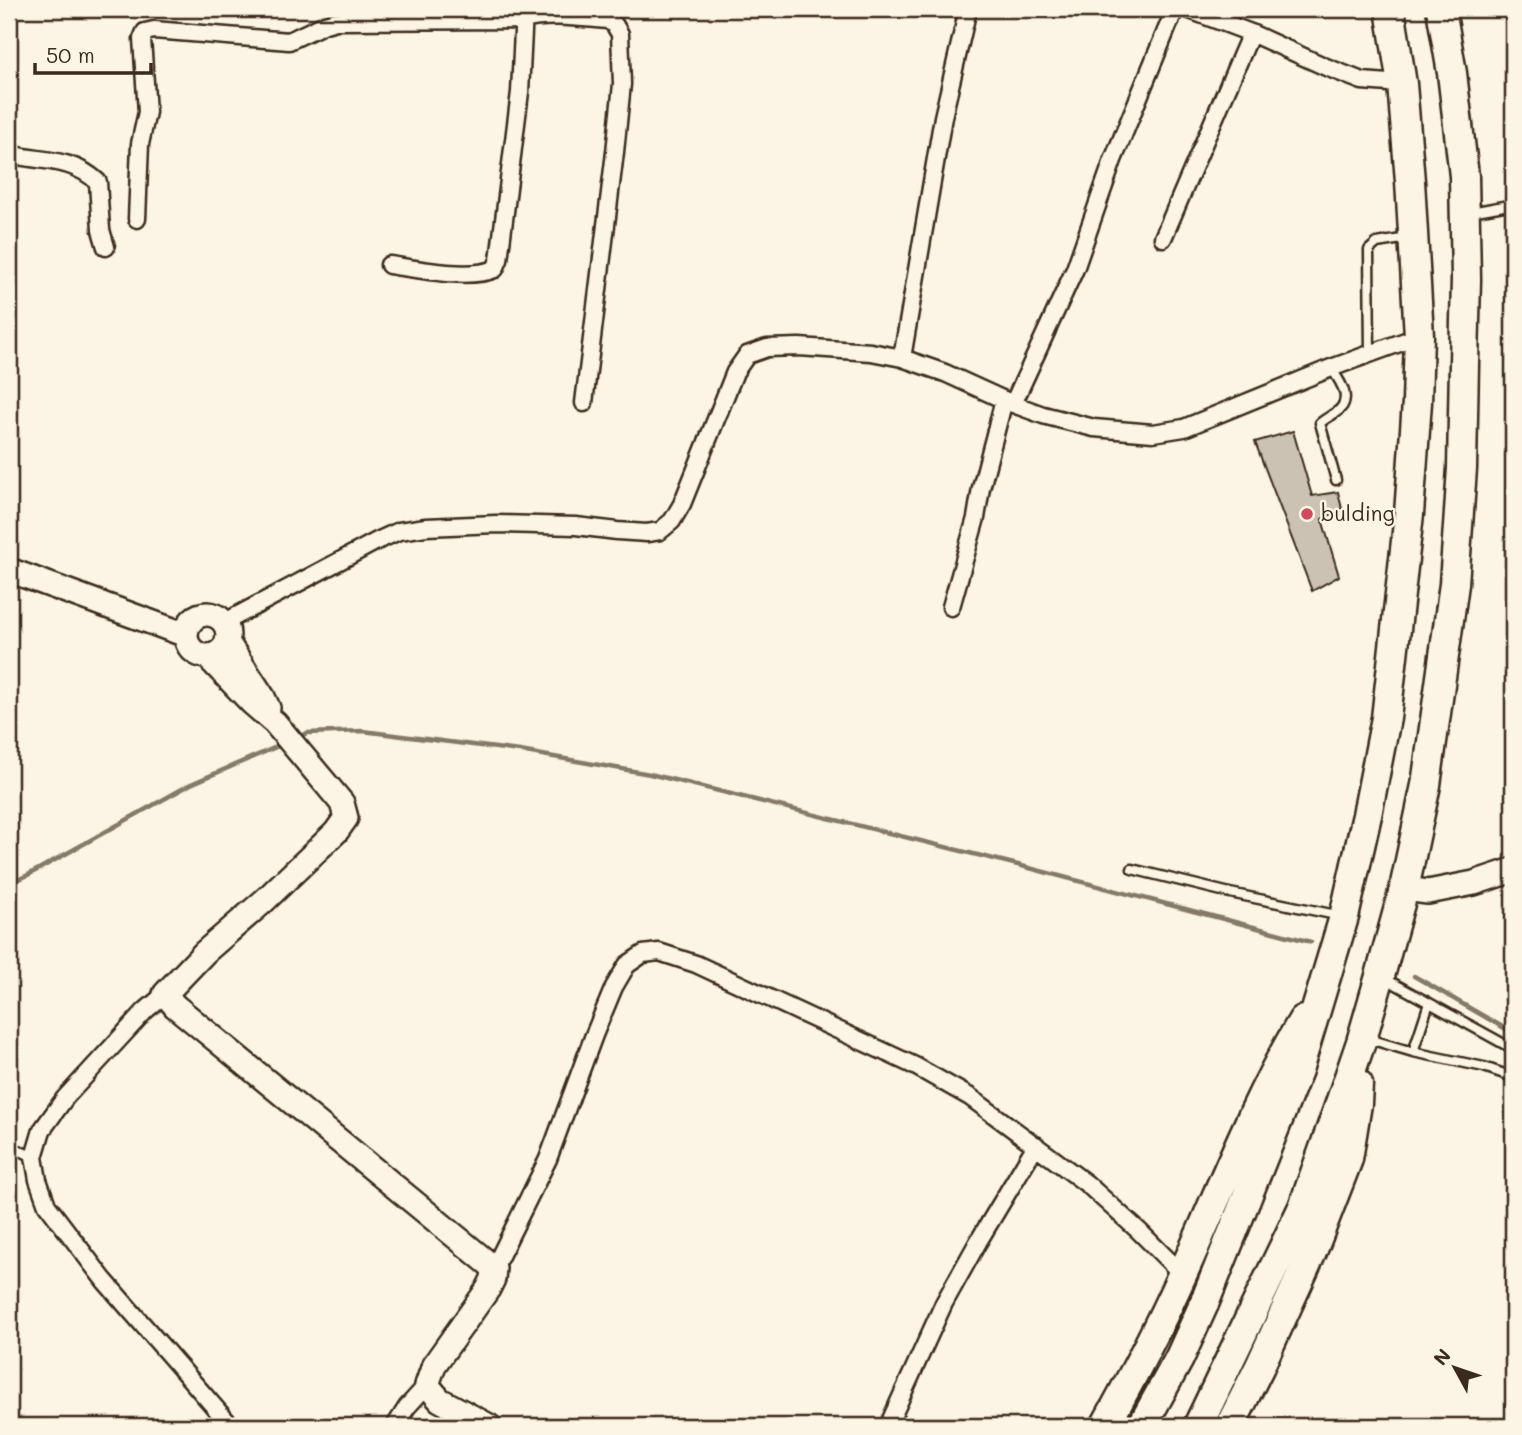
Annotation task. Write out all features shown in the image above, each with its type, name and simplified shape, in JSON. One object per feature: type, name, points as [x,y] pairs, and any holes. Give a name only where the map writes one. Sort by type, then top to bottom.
[{"type":"highway","points":[[1142,1426],[1179,1359],[1227,1250],[1298,1070],[1344,917],[1386,718],[1409,514],[1419,335],[1402,84],[1390,9]]},
{"type":"highway","points":[[1198,1426],[1303,1207],[1362,1040],[1404,889],[1426,785],[1454,584],[1462,468],[1466,279],[1464,176],[1452,73],[1441,9]]},
{"type":"highway","points":[[1105,1426],[1146,1352],[1279,1059],[1321,991]]},
{"type":"highway","points":[[1230,1426],[1261,1366],[1312,1252],[1348,1159],[1357,1104],[1362,1040]]},
{"type":"street","points":[[902,358],[943,117],[968,9]]},
{"type":"street","points":[[951,607],[976,518],[981,488],[1008,402],[1075,269],[1112,160],[1175,9]]},
{"type":"street","points":[[1187,9],[1251,33],[1362,81],[1402,84]]},
{"type":"street","points":[[137,219],[141,144],[147,112],[142,39],[145,32],[154,30],[289,41],[335,21],[524,14],[533,17],[607,20],[614,23],[620,34],[622,83],[584,403]]},
{"type":"street","points":[[389,265],[464,273],[495,269],[499,260],[520,92],[524,14]]},
{"type":"street","points":[[1163,238],[1251,33]]},
{"type":"street","points":[[9,154],[51,160],[86,172],[98,182],[101,230],[106,247]]},
{"type":"street","points":[[275,723],[263,697],[226,632],[220,618],[201,614],[190,622],[186,635],[190,647],[200,655],[213,655],[219,652],[226,632],[377,541],[399,531],[496,524],[576,526],[647,533],[660,531],[672,521],[682,504],[735,372],[747,355],[767,348],[799,347],[872,352],[902,358],[946,373],[1043,415],[1094,428],[1153,433],[1184,428],[1419,335]]},
{"type":"street","points":[[9,570],[186,635]]},
{"type":"street","points":[[206,656],[275,723],[342,803],[346,818],[336,832],[265,900],[205,952],[121,1036],[65,1098],[42,1130],[34,1157],[38,1180],[47,1205],[104,1280],[231,1426]]},
{"type":"street","points":[[1404,889],[1428,892],[1474,883],[1513,870]]},
{"type":"street","points":[[395,1426],[407,1407],[427,1385],[434,1365],[488,1289],[494,1268],[548,1159],[614,987],[627,965],[643,954],[659,952],[696,964],[915,1066],[970,1097],[1087,1184],[1182,1274]]},
{"type":"street","points":[[165,994],[184,1014],[494,1268]]},
{"type":"street","points":[[888,1426],[944,1303],[1036,1145]]},
{"type":"street","points":[[427,1385],[440,1400],[489,1426]]},
{"type":"lane","points":[[1464,213],[1513,202]]},
{"type":"lane","points":[[1370,354],[1368,250],[1377,243],[1413,238]]},
{"type":"lane","points":[[1331,368],[1344,386],[1344,401],[1338,412],[1320,423],[1336,480]]},
{"type":"lane","points":[[1132,869],[1344,917]]},
{"type":"lane","points":[[1380,976],[1513,1049]]},
{"type":"lane","points":[[1413,1052],[1429,1003]]},
{"type":"lane","points":[[1362,1040],[1484,1067],[1513,1077]]},
{"type":"lane","points":[[9,1146],[34,1157]]},
{"type":"building","name":"bulding","points":[[1293,431],[1312,496],[1338,492],[1342,509],[1322,519],[1339,576],[1312,591],[1255,442]]},
{"type":"waterway","points":[[297,738],[307,733],[363,731],[520,751],[650,774],[1014,864],[1311,942]]},
{"type":"waterway","points":[[9,884],[191,784],[283,744]]},
{"type":"waterway","points":[[1414,976],[1513,1033]]},
{"type":"place","name":"bulding","points":[[1307,514]]}]
